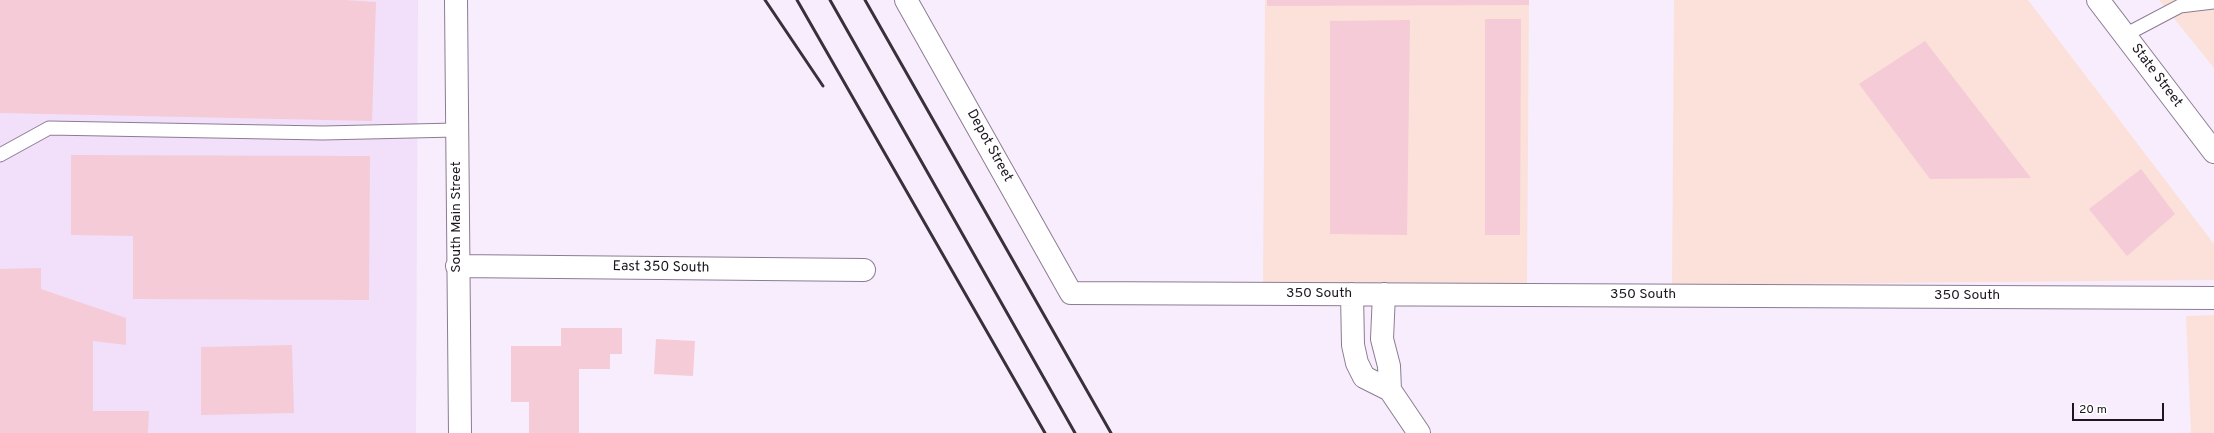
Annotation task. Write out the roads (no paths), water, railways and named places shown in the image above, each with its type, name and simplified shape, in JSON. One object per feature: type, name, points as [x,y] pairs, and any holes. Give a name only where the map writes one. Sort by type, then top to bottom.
[{"type":"street","name":"South Main Street","points":[[456,0],[457,266],[460,433]]},
{"type":"street","name":"Depot Street","points":[[906,0],[1071,293]]},
{"type":"street","name":"State Street","points":[[2098,0],[2214,152]]},
{"type":"street","name":"East 350 South","points":[[457,266],[864,270]]},
{"type":"street","name":"350 South","points":[[1071,293],[2214,298]]},
{"type":"street","points":[[1352,294],[1353,345],[1357,363],[1364,377],[1390,390],[1419,433]]},
{"type":"street","points":[[1384,294],[1382,339],[1389,366],[1390,390]]},
{"type":"lane","points":[[2125,35],[2180,6],[2214,2]]},
{"type":"lane","points":[[0,155],[49,128],[323,133],[456,130]]},
{"type":"railway","points":[[765,0],[823,86]]},
{"type":"railway","points":[[797,0],[1045,433]]},
{"type":"railway","points":[[830,0],[1075,433]]},
{"type":"railway","points":[[865,0],[1111,433]]}]
